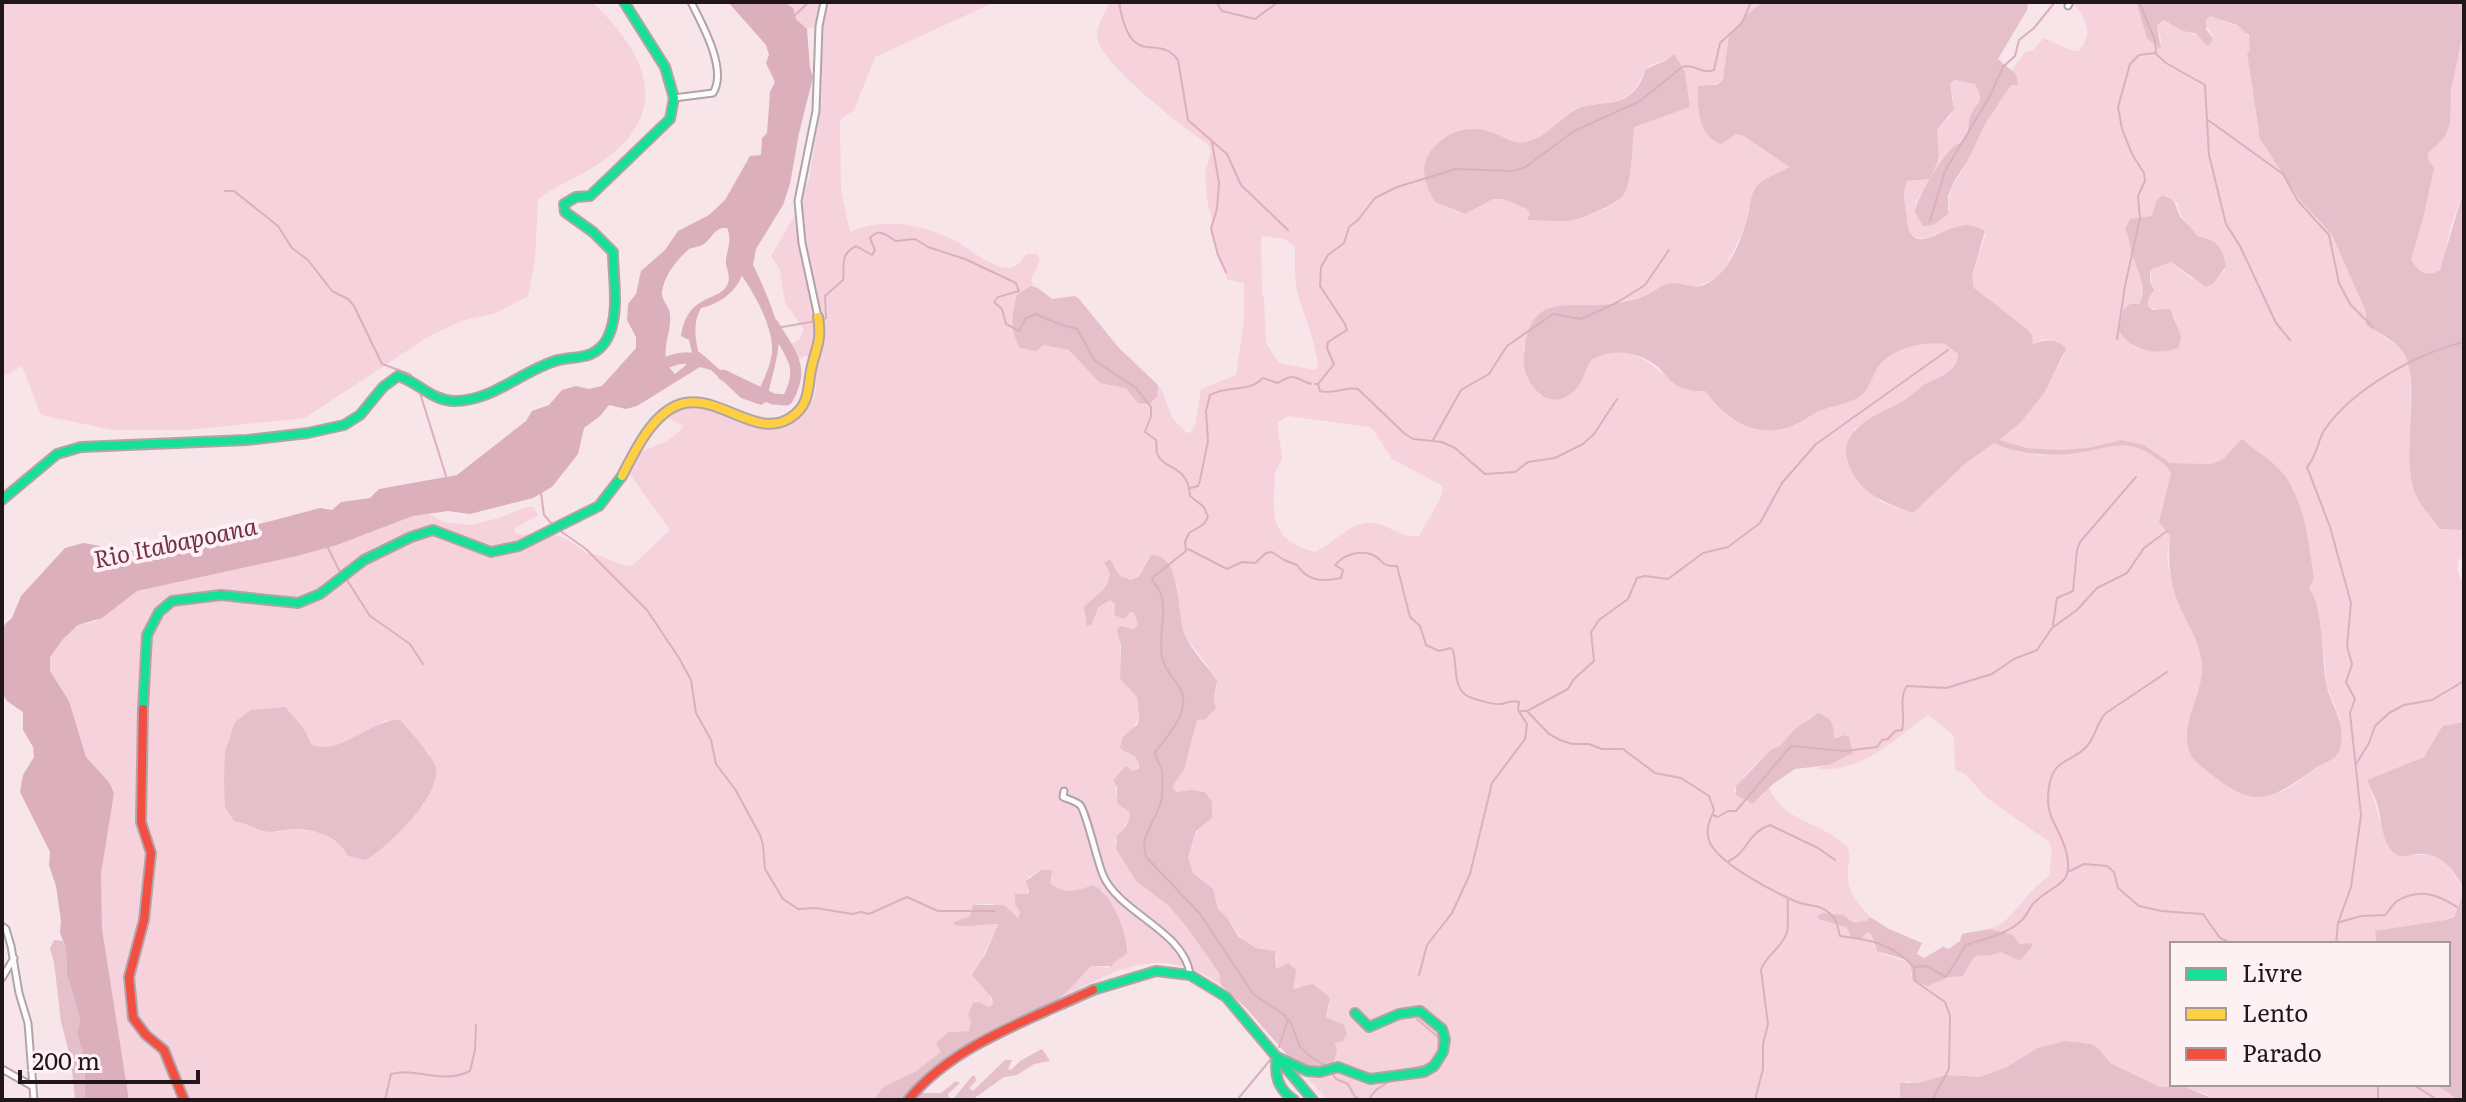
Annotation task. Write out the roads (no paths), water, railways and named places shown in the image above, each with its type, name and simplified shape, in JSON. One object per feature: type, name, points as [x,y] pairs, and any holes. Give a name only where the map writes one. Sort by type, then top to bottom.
[{"type":"street","points":[[2,500],[65,450],[218,444],[303,434],[344,425],[369,408],[385,385],[398,376],[437,399],[479,399],[555,361],[584,357],[596,351],[608,337],[611,323],[613,252],[593,232],[565,212],[564,204],[576,197],[590,196],[670,119],[674,98],[665,67],[624,2]]},
{"type":"street","points":[[674,98],[713,93],[717,87],[718,75],[710,41],[691,2]]},
{"type":"street","points":[[184,1100],[164,1050],[133,1018],[129,977],[144,920],[151,853],[141,822],[143,712],[147,635],[159,612],[172,601],[189,597],[221,595],[298,603],[320,594],[364,560],[433,530],[491,552],[519,546],[599,506],[617,486],[637,448],[661,416],[684,403],[713,405],[759,423],[779,425],[801,411],[808,394],[812,362],[820,345],[819,320],[802,243],[798,201],[816,111],[819,26],[824,2]]},
{"type":"street","points":[[1064,791],[1063,797],[1080,805],[1086,817],[1093,849],[1114,894],[1183,952],[1190,975]]},
{"type":"street","points":[[2,926],[6,929],[14,958],[19,993],[28,1023],[34,1100]]},
{"type":"street","points":[[2,978],[14,958]]},
{"type":"street","points":[[908,1100],[929,1076],[949,1061],[1054,1007],[1140,974],[1156,971],[1190,975],[1226,997],[1313,1100]]},
{"type":"street","points":[[1277,1057],[1313,1074],[1323,1074],[1338,1067],[1370,1079],[1424,1072],[1434,1066],[1443,1052],[1445,1039],[1442,1029],[1420,1011],[1399,1014],[1369,1027],[1355,1013]]},
{"type":"street","points":[[1277,1057],[1275,1078],[1279,1087],[1294,1100]]},
{"type":"street","points":[[2,1069],[33,1087]]},
{"type":"waterway","points":[[795,15],[809,2]]},
{"type":"waterway","points":[[1119,2],[1124,24],[1137,44],[1170,52],[1178,60],[1188,120],[1227,154],[1241,185],[1288,230]]},
{"type":"waterway","points":[[1216,2],[1222,11],[1255,19],[1278,2]]},
{"type":"waterway","points":[[1318,384],[1334,364],[1327,348],[1328,342],[1347,330],[1320,286],[1321,267],[1328,255],[1344,243],[1349,227],[1375,198],[1397,187],[1456,169],[1512,171],[1524,168],[1574,131],[1640,101],[1682,67],[1714,70],[1720,43],[1742,23],[1751,2]]},
{"type":"waterway","points":[[1930,221],[1945,171],[1990,96],[2003,67],[2015,56],[2019,40],[2034,28],[2055,2]]},
{"type":"waterway","points":[[2139,2],[2155,40],[2156,53]]},
{"type":"waterway","points":[[2117,339],[2140,218],[2138,196],[2145,181],[2122,129],[2118,107],[2130,64],[2139,55],[2155,53],[2166,63],[2205,85],[2209,155],[2226,224],[2240,246],[2276,323],[2290,340]]},
{"type":"waterway","points":[[2208,120],[2283,174],[2298,201],[2329,235],[2339,283],[2350,304],[2373,327]]},
{"type":"waterway","points":[[1212,142],[1219,183],[1217,209],[1211,228],[1226,272]]},
{"type":"waterway","points":[[225,191],[234,191],[278,226],[292,248],[308,260],[332,291],[348,299],[354,306],[382,364],[410,374],[413,378]]},
{"type":"waterway","points":[[823,319],[826,318],[825,296],[843,280],[844,261],[851,249],[856,246],[872,255],[875,250],[870,238],[877,233],[896,241],[915,239],[1016,283],[1019,291],[998,297],[994,302],[1002,309],[1006,324],[1019,331],[1025,319],[1035,314],[1077,329],[1095,361],[1135,387],[1151,407],[1145,432],[1156,440],[1160,459],[1185,478],[1190,496],[1204,507],[1208,517],[1204,524],[1189,533],[1185,542],[1186,551],[1152,578],[1163,602],[1162,657],[1181,690],[1183,706],[1176,723],[1155,752],[1162,770],[1162,796],[1146,835],[1144,850],[1147,858],[1201,915],[1253,994],[1283,1014],[1291,1023],[1300,1047],[1330,1068]]},
{"type":"waterway","points":[[1433,440],[1461,390],[1489,374],[1507,346],[1553,314],[1581,319],[1618,302],[1645,285],[1669,250]]},
{"type":"waterway","points":[[776,328],[817,321]]},
{"type":"waterway","name":"Rio Itabapoana","points":[[723,375],[773,399],[787,400],[796,378],[796,369],[773,324]]},
{"type":"waterway","points":[[2336,942],[2338,923],[2351,887],[2361,815],[2350,713],[2355,699],[2346,682],[2352,664],[2347,646],[2351,603],[2330,527],[2307,467],[2325,429],[2352,400],[2407,364],[2464,342]]},
{"type":"waterway","points":[[1521,711],[1527,711],[1568,689],[1574,679],[1594,661],[1591,632],[1599,620],[1628,599],[1637,578],[1668,579],[1703,553],[1728,547],[1760,523],[1782,483],[1816,444],[1948,350]]},
{"type":"waterway","name":"Rio Itabapoana","points":[[654,370],[677,359],[702,361]]},
{"type":"waterway","points":[[1191,488],[1198,486],[1208,441],[1206,411],[1210,395],[1251,386],[1263,378],[1278,383],[1294,377],[1311,384]]},
{"type":"waterway","points":[[1315,384],[1325,392],[1358,389],[1405,434],[1413,439],[1442,442],[1455,448],[1485,474],[1515,472],[1528,462],[1555,458],[1583,444],[1594,434],[1617,399]]},
{"type":"waterway","points":[[420,393],[446,476]]},
{"type":"waterway","points":[[2053,625],[2057,598],[2073,591],[2080,542],[2136,477]]},
{"type":"waterway","points":[[541,493],[544,515],[552,524]]},
{"type":"waterway","points":[[559,530],[586,549],[647,610],[679,658],[691,680],[696,713],[711,740],[716,764],[735,789],[760,835],[765,869],[783,899],[798,909],[816,908],[852,914],[869,914],[907,897],[938,911],[994,911]]},
{"type":"waterway","points":[[1713,815],[1718,817],[1728,811],[1736,811],[1791,746],[1845,751],[1877,747],[1895,731],[1902,730],[1903,696],[1907,686],[1946,688],[1992,674],[2014,659],[2037,650],[2052,628],[2077,610],[2097,588],[2127,573],[2144,548],[2167,531]]},
{"type":"waterway","points":[[328,548],[340,572]]},
{"type":"waterway","points":[[1188,549],[1227,569],[1242,562],[1255,563],[1266,553],[1272,552],[1297,565],[1310,577],[1321,580],[1341,578],[1343,570],[1335,565],[1353,554],[1368,554],[1385,564],[1397,566],[1410,617],[1420,626],[1426,645],[1439,651],[1453,650],[1462,692],[1491,703],[1519,702],[1518,710],[1527,724],[1525,739],[1492,783],[1470,874],[1452,913],[1427,945],[1419,975]]},
{"type":"waterway","points":[[347,580],[370,616],[410,644],[423,664]]},
{"type":"waterway","points":[[1915,967],[1926,966],[1946,977],[1966,945],[2015,926],[2034,903],[2062,882],[2068,871],[2068,862],[2050,814],[2048,798],[2051,777],[2059,765],[2088,745],[2106,713],[2167,672]]},
{"type":"waterway","points":[[2356,764],[2375,726],[2389,713],[2404,705],[2432,700],[2464,681]]},
{"type":"waterway","points":[[1527,711],[1549,734],[1560,740],[1602,749],[1623,749],[1655,773],[1681,778],[1709,796],[1714,810],[1708,825],[1708,836],[1722,858],[1774,891],[1800,903],[1824,909],[1835,920],[1840,936],[1880,944],[1914,967],[1915,981],[1945,1002],[1950,1016],[1949,1069],[1932,1100]]},
{"type":"waterway","points":[[1729,861],[1762,828],[1770,825],[1818,848],[1835,860]]},
{"type":"waterway","points":[[2070,871],[2084,864],[2107,866],[2114,872],[2118,888],[2139,906],[2203,914],[2220,938],[2229,942]]},
{"type":"waterway","points":[[2340,922],[2361,916],[2385,915],[2397,901],[2413,895],[2428,894],[2457,907]]},
{"type":"waterway","points":[[1755,1100],[1763,1069],[1763,1044],[1768,1024],[1761,970],[1787,932],[1788,899]]},
{"type":"waterway","points":[[1417,1019],[1438,1037],[1439,1052]]},
{"type":"waterway","points":[[1279,1047],[1288,1020]]},
{"type":"waterway","points":[[385,1100],[391,1074],[450,1076],[470,1071],[476,1025]]},
{"type":"waterway","points":[[1398,1072],[1427,1065],[1436,1057]]},
{"type":"waterway","points":[[1237,1100],[1271,1059]]},
{"type":"waterway","points":[[1332,1073],[1336,1079],[1348,1084],[1355,1097],[1362,1100]]},
{"type":"waterway","points":[[1368,1100],[1391,1080]]},
{"type":"waterway","points":[[2378,1086],[2378,1100]]},
{"type":"waterway","points":[[2415,1086],[2438,1100]]}]
